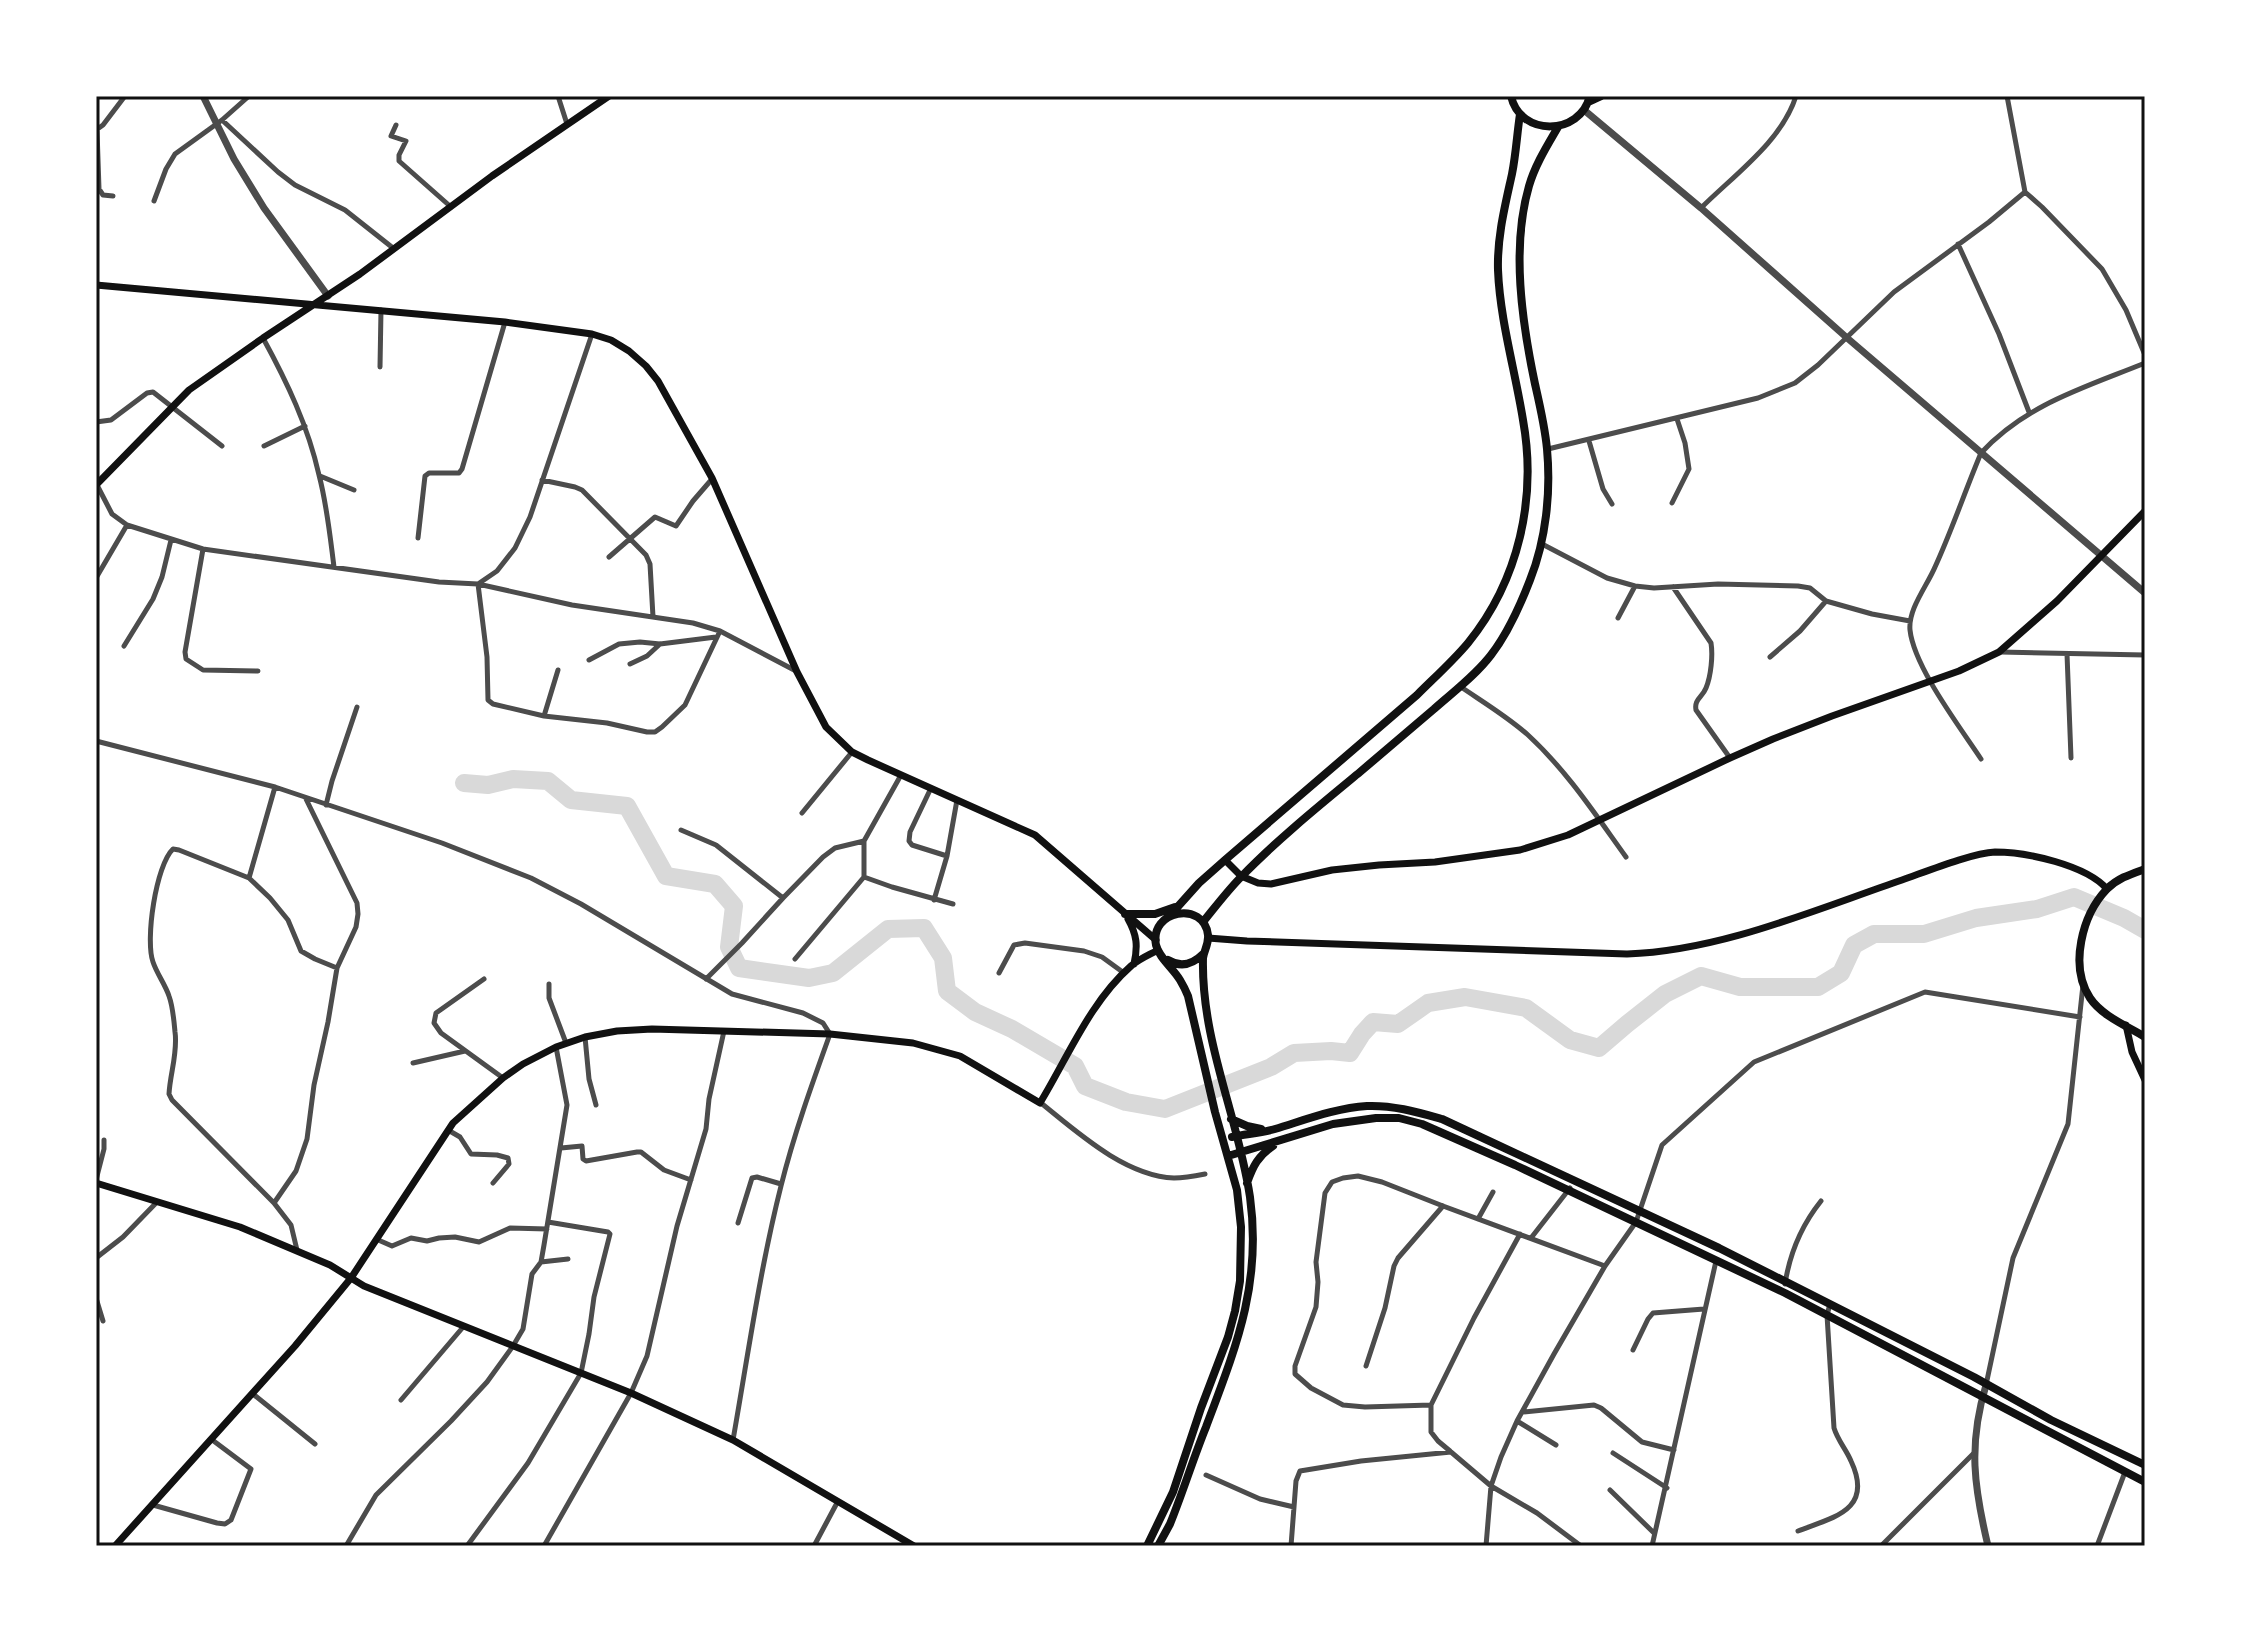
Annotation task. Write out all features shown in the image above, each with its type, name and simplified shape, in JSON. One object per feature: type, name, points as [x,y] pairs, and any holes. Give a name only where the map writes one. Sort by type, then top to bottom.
[{"type":"main road","points":[[96,485],[189,390],[316,305],[609,96]]},
{"type":"main road","points":[[1511,96],[1520,114],[1544,127],[1558,127],[1572,121],[1587,103],[1601,96]]},
{"type":"main road","points":[[1147,1546],[1166,1522],[1201,1408],[1228,1337],[1240,1281],[1241,1227],[1237,1190],[1188,996],[1161,954],[1156,940],[1159,924],[1199,883],[1417,695],[1445,667],[1478,629],[1506,577],[1526,511],[1528,460],[1498,269],[1499,240],[1520,114]]},
{"type":"main road","points":[[1203,922],[1241,876],[1484,663],[1504,635],[1532,577],[1546,513],[1547,450],[1521,300],[1519,269],[1529,186],[1541,156],[1558,127]]},
{"type":"main road","points":[[1498,269],[1519,269]]},
{"type":"main road","points":[[96,285],[505,322],[592,334],[611,340],[629,351],[646,366],[670,400],[712,478],[797,672],[826,727],[852,752],[1035,835],[1156,940]]},
{"type":"main road","points":[[1225,860],[1241,876],[1271,884],[1341,869],[1435,862],[1520,850],[1568,835],[1730,758],[1832,716],[1930,682],[1999,652],[2057,601],[2145,511]]},
{"type":"main road","points":[[1208,938],[1627,954],[1673,951],[1742,934],[1993,852],[2055,861],[2090,876],[2107,889]]},
{"type":"main road","points":[[2145,869],[2124,876],[2107,889],[2094,908],[2080,948],[2083,984],[2091,999],[2102,1011],[2145,1037]]},
{"type":"main road","points":[[1125,914],[1155,914],[1180,905]]},
{"type":"main road","points":[[1158,1546],[1232,1360],[1245,1311],[1254,1249],[1241,1152],[1215,1059],[1204,995],[1203,954],[1208,938],[1203,922],[1188,913],[1171,914]]},
{"type":"main road","points":[[1125,914],[1137,940],[1134,964]]},
{"type":"main road","points":[[1161,954],[1171,963],[1189,964],[1203,954]]},
{"type":"main road","points":[[115,1546],[253,1394],[351,1278],[447,1130],[459,1116],[523,1064],[566,1043],[617,1031],[724,1030],[830,1034],[913,1043],[942,1050],[960,1056],[1040,1103],[1088,1019],[1124,973],[1134,964],[1161,954]]},
{"type":"main road","points":[[2126,1025],[2132,1052],[2145,1080]]},
{"type":"main road","points":[[1224,1139],[1348,1109],[1390,1107],[1442,1119],[1785,1281],[1974,1377],[2051,1420],[2145,1465]]},
{"type":"main road","points":[[1230,1114],[1247,1126],[1270,1130]]},
{"type":"main road","points":[[1228,1156],[1333,1124],[1376,1118],[1399,1118],[1422,1124],[1785,1293],[2145,1482]]},
{"type":"main road","points":[[1247,1183],[1254,1162],[1284,1140]]},
{"type":"main road","points":[[96,1182],[240,1227],[330,1265],[364,1286],[631,1393],[733,1440],[914,1546]]},
{"type":"main road","points":[[2046,1432],[2051,1420]]},
{"type":"street","points":[[113,196],[103,195],[99,189],[96,130],[125,96]]},
{"type":"street","points":[[203,96],[219,121],[234,159],[264,208],[328,296]]},
{"type":"street","points":[[154,201],[175,154],[249,96]]},
{"type":"street","points":[[558,96],[567,124]]},
{"type":"street","points":[[1701,208],[1770,143],[1796,96]]},
{"type":"street","points":[[2007,96],[2025,192],[2102,269],[2126,310],[2145,355]]},
{"type":"street","points":[[1587,103],[1846,337],[2145,593]]},
{"type":"street","points":[[219,121],[295,185],[345,210],[393,248]]},
{"type":"street","points":[[396,125],[391,136],[406,141],[399,161],[451,207]]},
{"type":"street","points":[[1547,450],[1758,398],[1795,383],[1894,292],[2025,192]]},
{"type":"street","points":[[1957,243],[1999,334],[2029,412]]},
{"type":"street","points":[[380,367],[381,309]]},
{"type":"street","points":[[418,538],[425,476],[429,473],[459,473],[462,469],[505,322]]},
{"type":"street","points":[[478,584],[497,571],[515,548],[530,517],[592,334]]},
{"type":"street","points":[[263,338],[305,426],[320,476],[334,567]]},
{"type":"street","points":[[1981,759],[1930,682],[1913,644],[1910,621],[1981,453],[2029,412],[2145,363]]},
{"type":"street","points":[[96,422],[111,420],[147,393],[153,392],[222,446]]},
{"type":"street","points":[[1672,503],[1689,469],[1677,419]]},
{"type":"street","points":[[264,446],[305,426]]},
{"type":"street","points":[[1589,441],[1603,489],[1612,504]]},
{"type":"street","points":[[320,476],[354,490]]},
{"type":"street","points":[[609,557],[655,517],[676,526],[712,478]]},
{"type":"street","points":[[542,480],[582,490],[646,555],[650,564],[653,617]]},
{"type":"street","points":[[96,485],[112,514],[127,525],[203,549],[439,582],[478,584],[572,605],[693,623],[720,631],[797,672]]},
{"type":"street","points":[[96,578],[127,525]]},
{"type":"street","points":[[124,646],[153,599],[171,540]]},
{"type":"street","points":[[1541,544],[1607,578],[1635,586],[1798,586],[1810,588],[1826,601],[1910,621]]},
{"type":"street","points":[[203,549],[186,659],[203,670],[258,671]]},
{"type":"street","points":[[478,584],[487,657],[488,700],[493,704],[544,716],[655,732],[685,705],[720,631]]},
{"type":"street","points":[[1618,618],[1635,586]]},
{"type":"street","points":[[1673,587],[1711,643],[1707,686],[1694,705],[1730,758]]},
{"type":"street","points":[[1770,657],[1800,631],[1826,601]]},
{"type":"street","points":[[589,660],[619,644],[660,644],[716,637]]},
{"type":"street","points":[[630,664],[647,656],[660,644]]},
{"type":"street","points":[[1999,652],[2145,655]]},
{"type":"street","points":[[2067,654],[2071,758]]},
{"type":"street","points":[[544,716],[558,670]]},
{"type":"street","points":[[1461,686],[1525,732],[1571,780],[1626,857]]},
{"type":"street","points":[[326,805],[357,707]]},
{"type":"street","points":[[96,741],[275,787],[442,843],[531,878],[581,904],[732,994],[803,1013],[823,1023],[830,1034],[804,1104],[781,1184],[768,1239],[733,1440]]},
{"type":"street","points":[[802,813],[852,752]]},
{"type":"street","points":[[795,959],[864,877],[864,841],[901,775]]},
{"type":"street","points":[[249,878],[275,787]]},
{"type":"street","points":[[931,788],[910,832],[909,841],[912,845],[947,856]]},
{"type":"street","points":[[274,1203],[296,1171],[307,1139],[314,1085],[337,968],[356,927],[358,914],[357,903],[306,799]]},
{"type":"street","points":[[934,900],[947,856],[957,800]]},
{"type":"street","points":[[681,830],[716,845],[783,898]]},
{"type":"street","points":[[706,979],[823,857],[835,848],[864,841]]},
{"type":"street","points":[[297,1250],[291,1225],[274,1203],[169,1094],[176,1037],[170,998],[152,961],[151,948],[156,888],[167,854],[173,849],[249,878],[288,920],[301,951],[337,968]]},
{"type":"street","points":[[864,877],[953,904]]},
{"type":"street","points":[[999,973],[1014,945],[1025,943],[1084,951],[1102,957],[1124,973]]},
{"type":"street","points":[[484,979],[436,1013],[434,1023],[437,1029],[503,1078]]},
{"type":"street","points":[[549,984],[549,998],[566,1043]]},
{"type":"street","points":[[1988,1546],[1975,1486],[1975,1433],[2013,1258],[2068,1124],[2083,984]]},
{"type":"street","points":[[1486,1546],[1491,1486],[1501,1457],[1517,1421],[1605,1266],[1636,1222],[1662,1145],[1754,1062],[1925,992],[2080,1017]]},
{"type":"street","points":[[544,1546],[631,1393],[647,1356],[677,1226],[706,1129],[709,1099],[724,1030]]},
{"type":"street","points":[[585,1037],[589,1079],[596,1105]]},
{"type":"street","points":[[346,1546],[376,1495],[487,1382],[523,1329],[532,1274],[541,1262],[567,1100],[556,1047]]},
{"type":"street","points":[[413,1063],[466,1051]]},
{"type":"street","points":[[1040,1103],[1113,1157],[1145,1172],[1176,1178],[1205,1174]]},
{"type":"street","points":[[447,1130],[460,1137],[471,1154],[508,1158],[509,1164],[493,1183]]},
{"type":"street","points":[[96,1182],[104,1140]]},
{"type":"street","points":[[561,1148],[582,1146],[586,1161],[641,1152],[664,1170],[691,1180]]},
{"type":"street","points":[[1431,1405],[1343,1405],[1295,1374],[1316,1307],[1320,1219],[1325,1193],[1332,1182],[1358,1176],[1382,1182],[1605,1266]]},
{"type":"street","points":[[738,1223],[752,1178],[781,1184]]},
{"type":"street","points":[[1531,1238],[1569,1190],[1573,1180]]},
{"type":"street","points":[[1478,1219],[1493,1192]]},
{"type":"street","points":[[1785,1293],[1785,1281],[1796,1240],[1821,1201]]},
{"type":"street","points":[[96,1258],[123,1237],[158,1202]]},
{"type":"street","points":[[1366,1366],[1385,1308],[1394,1266],[1443,1206]]},
{"type":"street","points":[[467,1546],[528,1463],[581,1373],[594,1297],[610,1234],[548,1222]]},
{"type":"street","points":[[375,1239],[392,1246],[413,1237],[427,1241],[447,1237],[479,1242],[510,1228],[547,1229]]},
{"type":"street","points":[[1520,1234],[1431,1405],[1431,1432],[1491,1486],[1537,1513],[1581,1546]]},
{"type":"street","points":[[541,1262],[568,1259]]},
{"type":"street","points":[[1652,1546],[1716,1260]]},
{"type":"street","points":[[96,1298],[103,1321]]},
{"type":"street","points":[[1798,1531],[1848,1509],[1855,1502],[1859,1489],[1856,1472],[1834,1428],[1827,1315],[1830,1304]]},
{"type":"street","points":[[1633,1350],[1653,1313],[1704,1309]]},
{"type":"street","points":[[401,1400],[464,1326]]},
{"type":"street","points":[[253,1394],[315,1444]]},
{"type":"street","points":[[1522,1412],[1594,1405],[1646,1445],[1674,1450]]},
{"type":"street","points":[[1517,1421],[1556,1445]]},
{"type":"street","points":[[153,1505],[217,1523],[225,1524],[231,1520],[251,1469],[211,1439]]},
{"type":"street","points":[[1291,1546],[1296,1481],[1300,1471],[1451,1452]]},
{"type":"street","points":[[1613,1453],[1667,1488]]},
{"type":"street","points":[[1881,1546],[1973,1454]]},
{"type":"street","points":[[2097,1546],[2125,1472]]},
{"type":"street","points":[[1206,1475],[1260,1499],[1294,1507]]},
{"type":"street","points":[[1610,1490],[1655,1534]]},
{"type":"street","points":[[814,1546],[838,1501]]},
{"type":"waterway","points":[[464,783],[488,785],[513,779],[548,781],[571,800],[627,806],[666,876],[715,884],[734,906],[729,947],[739,968],[809,978],[833,973],[888,929],[924,928],[943,958],[947,991],[975,1012],[1012,1029],[1075,1066],[1085,1086],[1126,1102],[1165,1109],[1271,1067],[1294,1053],[1350,1053],[1373,1022],[1398,1024],[1428,1003],[1465,997],[1526,1008],[1570,1040],[1599,1048],[1665,994],[1701,976],[1740,987],[1818,987],[1841,973],[1854,945],[1874,934],[1924,934],[1976,918],[2037,909],[2074,897],[2145,930]]}]
